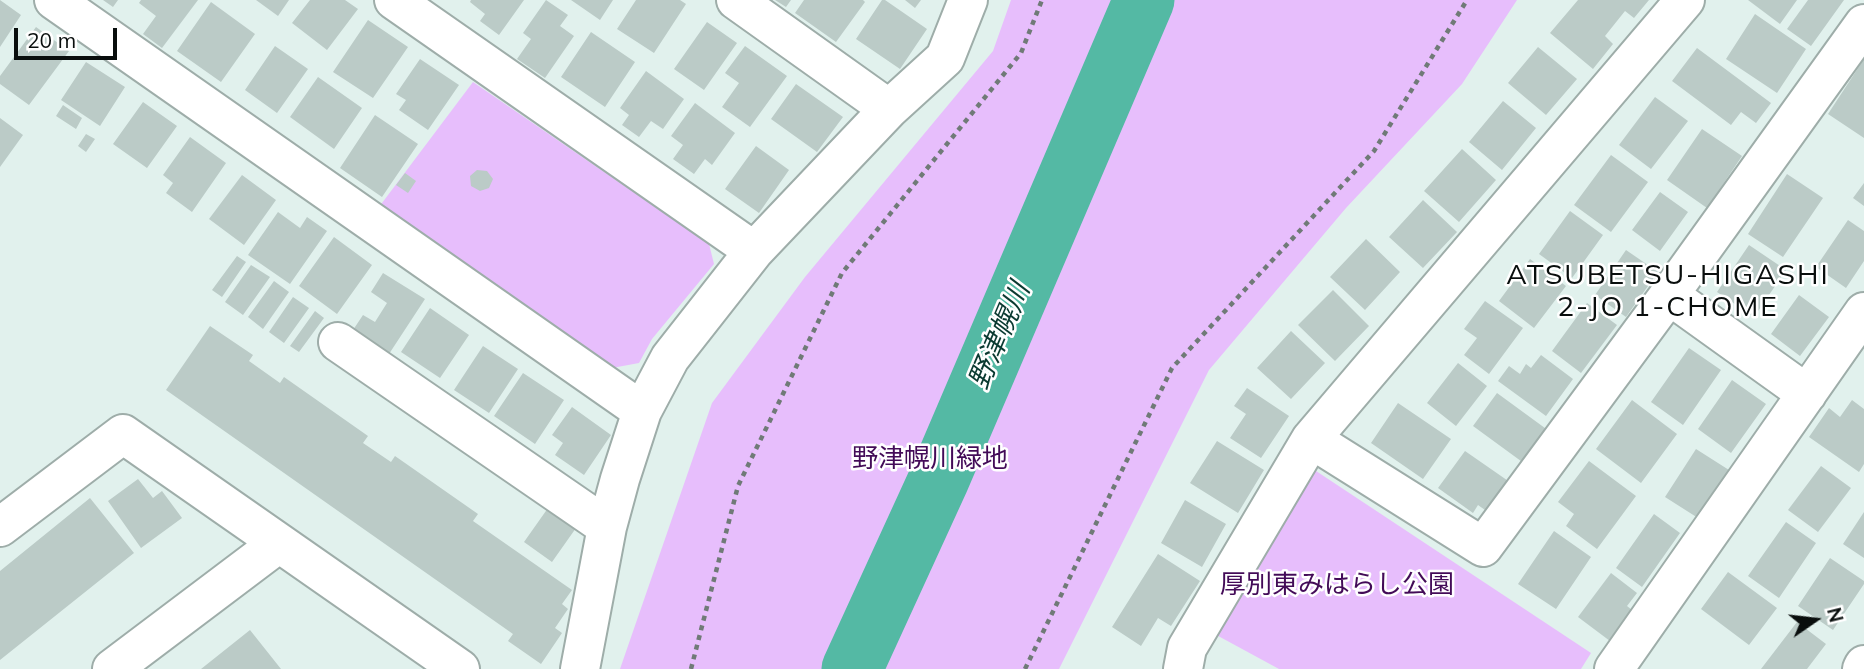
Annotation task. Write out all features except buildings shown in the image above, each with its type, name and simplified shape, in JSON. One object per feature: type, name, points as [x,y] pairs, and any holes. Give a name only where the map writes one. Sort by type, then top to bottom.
[{"type":"street","points":[[54,0],[642,411]]},
{"type":"street","points":[[394,0],[754,251]]},
{"type":"street","points":[[736,0],[889,109]]},
{"type":"street","points":[[580,669],[607,527],[620,479],[642,411],[670,358],[754,251],[889,109],[945,58],[968,0]]},
{"type":"street","points":[[1183,669],[1187,648],[1311,439],[1685,0]]},
{"type":"street","points":[[1311,439],[1483,547],[1864,24]]},
{"type":"street","points":[[1669,295],[1807,394]]},
{"type":"street","points":[[1614,669],[1864,312]]},
{"type":"street","points":[[338,342],[607,527]]},
{"type":"street","points":[[0,527],[122,434],[279,543],[444,665]]},
{"type":"street","points":[[112,669],[279,543]]},
{"type":"path","points":[[691,669],[738,486],[842,273],[1021,53],[1042,0]]},
{"type":"path","points":[[1025,669],[1172,368],[1374,151],[1467,0]]},
{"type":"green space","name":"野津幌川緑地","points":[[1011,0],[1517,0],[1462,84],[1346,208],[1209,370],[1059,669],[620,669],[712,403],[805,277],[993,51]]},
{"type":"green space","points":[[473,82],[709,244],[714,264],[652,339],[639,363],[612,368],[379,207]]},
{"type":"green space","name":"厚別東みはらし公園","points":[[1310,467],[1591,653],[1581,669],[1279,669],[1209,631]]},
{"type":"waterway","name":"野津幌川","points":[[852,669],[939,479],[1144,0]]},
{"type":"district","name":"ATSUBETSU-HIGASHI 2-JO 1-CHOME","points":[[1668,292]]}]
